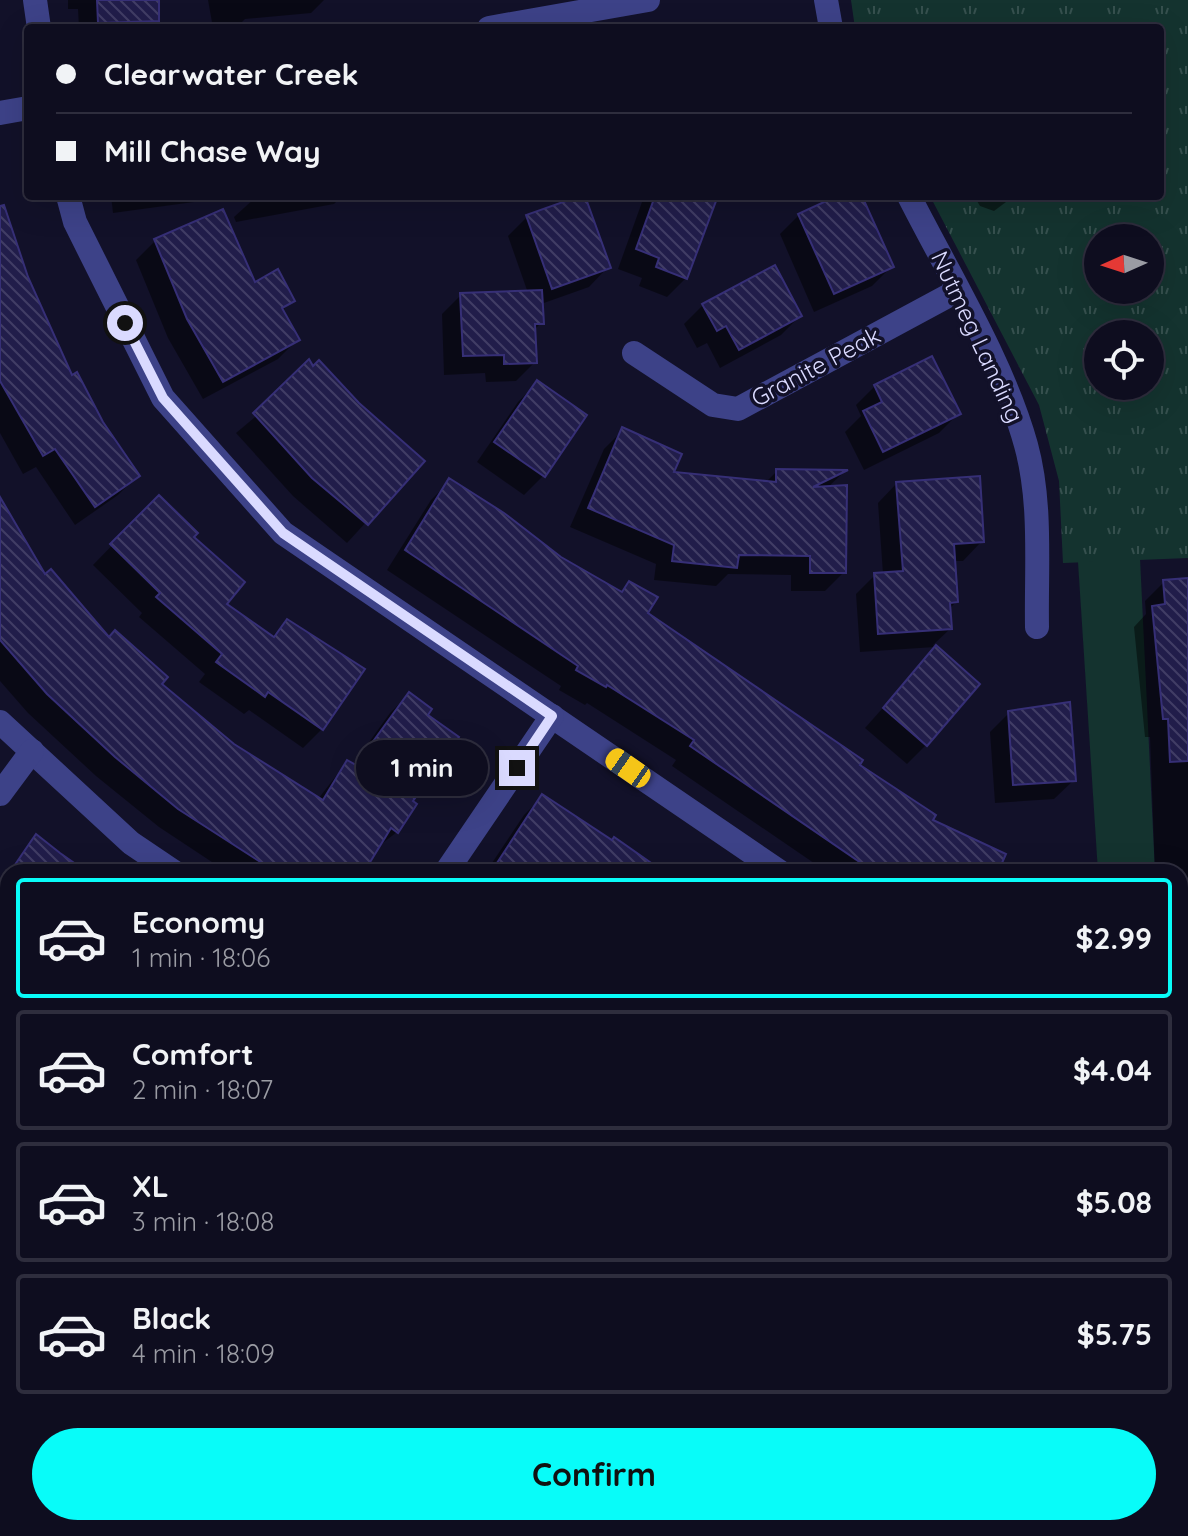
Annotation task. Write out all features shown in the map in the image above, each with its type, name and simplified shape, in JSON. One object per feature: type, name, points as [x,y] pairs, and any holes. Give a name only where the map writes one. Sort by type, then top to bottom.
[{"type":"street","points":[[35,0],[38,24]]},
{"type":"street","points":[[512,24],[648,0]]},
{"type":"street","points":[[826,0],[830,24]]},
{"type":"street","points":[[0,113],[24,109]]},
{"type":"street","points":[[69,200],[75,222],[163,398],[283,533],[768,864]]},
{"type":"street","name":"Nutmeg Landing","points":[[911,200],[1011,399],[1026,447],[1036,502],[1037,627]]},
{"type":"street","name":"Granite Peak","points":[[634,353],[713,405],[738,409],[957,291]]},
{"type":"street","points":[[451,864],[552,716]]},
{"type":"street","points":[[0,722],[131,843],[162,864]]},
{"type":"street","points":[[0,794],[32,751]]},
{"type":"green space","points":[[851,0],[1188,0],[1188,558],[1063,563],[1059,481],[1039,405],[932,200],[1164,200],[1164,24],[854,24]]},
{"type":"green space","points":[[1140,558],[1155,864],[1097,864],[1078,562]]},
{"type":"building","points":[[97,0],[159,0],[159,21],[98,23]]},
{"type":"building","points":[[569,200],[586,200],[611,268],[552,289],[526,215]]},
{"type":"building","points":[[654,200],[716,201],[687,279],[656,267],[659,258],[636,249]]},
{"type":"building","points":[[828,200],[864,200],[894,267],[834,294],[798,214]]},
{"type":"building","points":[[4,205],[28,277],[72,375],[77,372],[103,422],[140,476],[95,507],[55,449],[43,456],[0,381],[0,206]]},
{"type":"building","points":[[223,209],[255,282],[278,269],[295,301],[282,308],[300,340],[223,382],[187,319],[154,239]]},
{"type":"building","points":[[775,265],[802,316],[739,350],[726,326],[717,331],[702,304]]},
{"type":"building","points":[[542,290],[544,324],[535,324],[537,363],[504,364],[504,355],[463,356],[460,293]]},
{"type":"building","points":[[932,356],[961,414],[883,452],[863,411],[882,402],[874,385]]},
{"type":"building","points":[[309,359],[313,366],[319,360],[359,403],[425,461],[368,525],[312,478],[253,413]]},
{"type":"building","points":[[537,380],[587,415],[545,477],[494,442]]},
{"type":"building","points":[[622,427],[682,454],[674,472],[776,482],[776,469],[848,470],[813,487],[847,485],[846,573],[810,573],[810,556],[739,555],[737,568],[672,561],[674,545],[588,508]]},
{"type":"building","points":[[980,476],[984,542],[954,544],[958,602],[950,603],[952,629],[878,634],[874,573],[903,571],[896,482]]},
{"type":"building","points":[[449,478],[504,513],[561,557],[622,592],[629,581],[658,597],[648,613],[863,760],[860,765],[936,815],[933,820],[1006,854],[1002,864],[863,864],[690,746],[694,740],[607,685],[576,670],[578,666],[405,550]]},
{"type":"building","points":[[159,495],[198,533],[194,537],[245,582],[227,604],[274,637],[287,619],[365,669],[323,730],[268,692],[265,697],[216,662],[222,654],[156,597],[160,593],[110,544]]},
{"type":"building","points":[[0,497],[45,574],[51,569],[109,637],[115,630],[168,677],[162,684],[234,744],[323,800],[347,760],[356,765],[409,692],[432,709],[428,715],[459,737],[413,801],[417,804],[398,833],[391,828],[369,864],[264,864],[178,809],[115,757],[47,694],[0,640]]},
{"type":"building","points":[[1188,578],[1188,761],[1170,762],[1168,719],[1163,719],[1152,606],[1165,604],[1163,580]]},
{"type":"building","points":[[936,645],[980,684],[927,746],[883,708]]},
{"type":"building","points":[[1070,702],[1076,781],[1013,785],[1008,711]]},
{"type":"building","points":[[542,794],[653,864],[499,864]]},
{"type":"building","points":[[36,834],[76,864],[15,864]]},
{"type":"route","points":[[125,323],[163,398],[283,533],[552,716],[517,768]]}]
